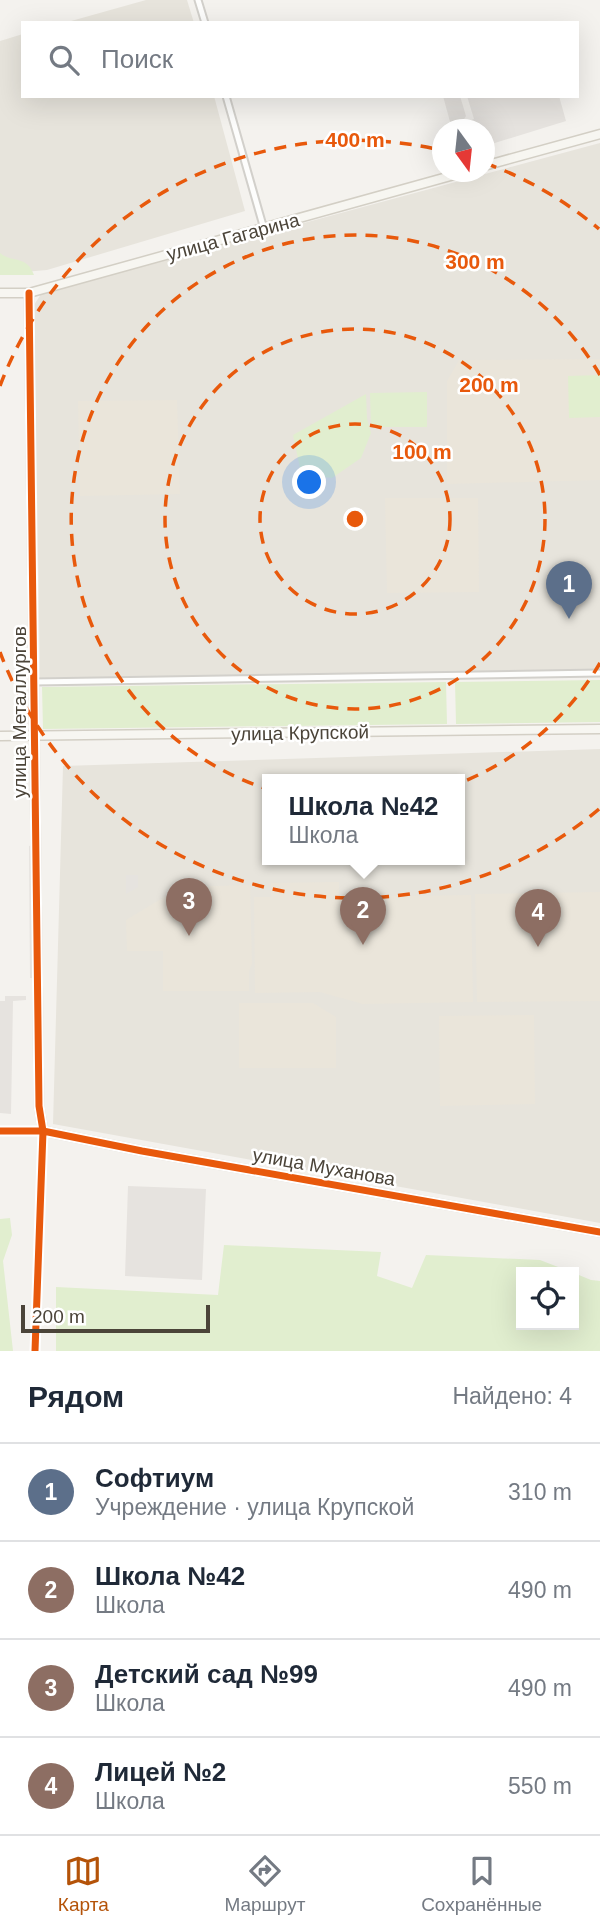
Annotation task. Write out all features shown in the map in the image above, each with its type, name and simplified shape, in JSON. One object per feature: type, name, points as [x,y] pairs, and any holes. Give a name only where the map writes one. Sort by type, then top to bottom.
[{"type":"street","points":[[198,0],[204,21]]},
{"type":"street","points":[[227,98],[264,229]]},
{"type":"street","points":[[495,163],[600,134]]},
{"type":"street","name":"улица Гагарина","points":[[0,293],[29,293],[432,182]]},
{"type":"street","name":"улица Металлургов","points":[[29,293],[39,1106],[43,1131]]},
{"type":"street","points":[[34,682],[600,673]]},
{"type":"street","name":"улица Крупской","points":[[0,736],[600,729]]},
{"type":"street","points":[[0,1131],[43,1131],[35,1351]]},
{"type":"street","name":"улица Муханова","points":[[43,1131],[600,1232]]},
{"type":"shaded area","points":[[146,0],[187,0],[193,21],[71,21]]},
{"type":"shaded area","points":[[21,35],[21,98],[215,98],[245,211],[47,270],[0,274],[0,41]]},
{"type":"shaded area","points":[[444,98],[461,98],[466,116],[464,119],[449,119]]},
{"type":"shaded area","points":[[468,98],[560,98],[566,121],[495,143],[495,119],[474,119]]},
{"type":"shaded area","points":[[600,143],[600,670],[40,678],[34,305],[41,294],[456,182],[495,182],[495,171]]},
{"type":"shaded area","points":[[600,359],[600,480],[447,484],[447,381],[459,360]]},
{"type":"shaded area","points":[[177,400],[180,494],[80,496],[78,401]]},
{"type":"shaded area","points":[[385,498],[478,498],[479,592],[387,593]]},
{"type":"shaded area","points":[[600,749],[600,1223],[53,1124],[63,766]]},
{"type":"shaded area","points":[[33,845],[35,978],[30,978],[29,846]]},
{"type":"shaded area","points":[[126,875],[138,875],[138,887],[126,894]]},
{"type":"shaded area","points":[[339,882],[339,897],[471,895],[473,1002],[363,1004],[320,992],[255,993],[254,897],[271,897],[271,883]]},
{"type":"shaded area","points":[[250,885],[252,964],[249,971],[249,991],[163,991],[163,951],[127,951],[126,920],[181,887]]},
{"type":"shaded area","points":[[600,892],[600,1001],[477,1002],[475,894]]},
{"type":"shaded area","points":[[5,996],[26,996],[26,1000],[13,1001],[11,1114],[0,1113],[0,1001],[5,1001]]},
{"type":"shaded area","points":[[239,1003],[313,1003],[336,1017],[336,1068],[239,1068]]},
{"type":"shaded area","points":[[534,1015],[535,1104],[440,1106],[439,1016]]},
{"type":"shaded area","points":[[128,1186],[206,1189],[202,1280],[125,1276]]},
{"type":"green space","points":[[0,253],[23,262],[34,275],[0,275]]},
{"type":"green space","points":[[600,375],[600,417],[569,418],[568,376]]},
{"type":"green space","points":[[427,392],[427,427],[371,427],[370,393]]},
{"type":"green space","points":[[366,394],[371,433],[361,458],[332,478],[316,476],[300,468],[293,435]]},
{"type":"green space","points":[[600,680],[600,722],[456,724],[455,682]]},
{"type":"green space","points":[[446,682],[447,724],[43,729],[42,687]]},
{"type":"green space","points":[[10,1218],[12,1235],[3,1261],[13,1351],[0,1351],[0,1219]]},
{"type":"green space","points":[[224,1245],[381,1252],[377,1276],[412,1288],[426,1255],[540,1260],[558,1267],[516,1267],[516,1330],[579,1330],[579,1275],[600,1281],[600,1351],[56,1351],[56,1287],[218,1295]]},
{"type":"cycle path","points":[[29,293],[39,1106],[43,1131],[35,1351]]},
{"type":"cycle path","points":[[0,1131],[43,1131],[600,1232]]},
{"type":"place","name":"Софтиум","points":[[569,619]]},
{"type":"place","name":"Детский сад №99","points":[[189,936]]},
{"type":"place","name":"Школа №42","points":[[363,945]]},
{"type":"place","name":"Лицей №2","points":[[538,947]]}]
